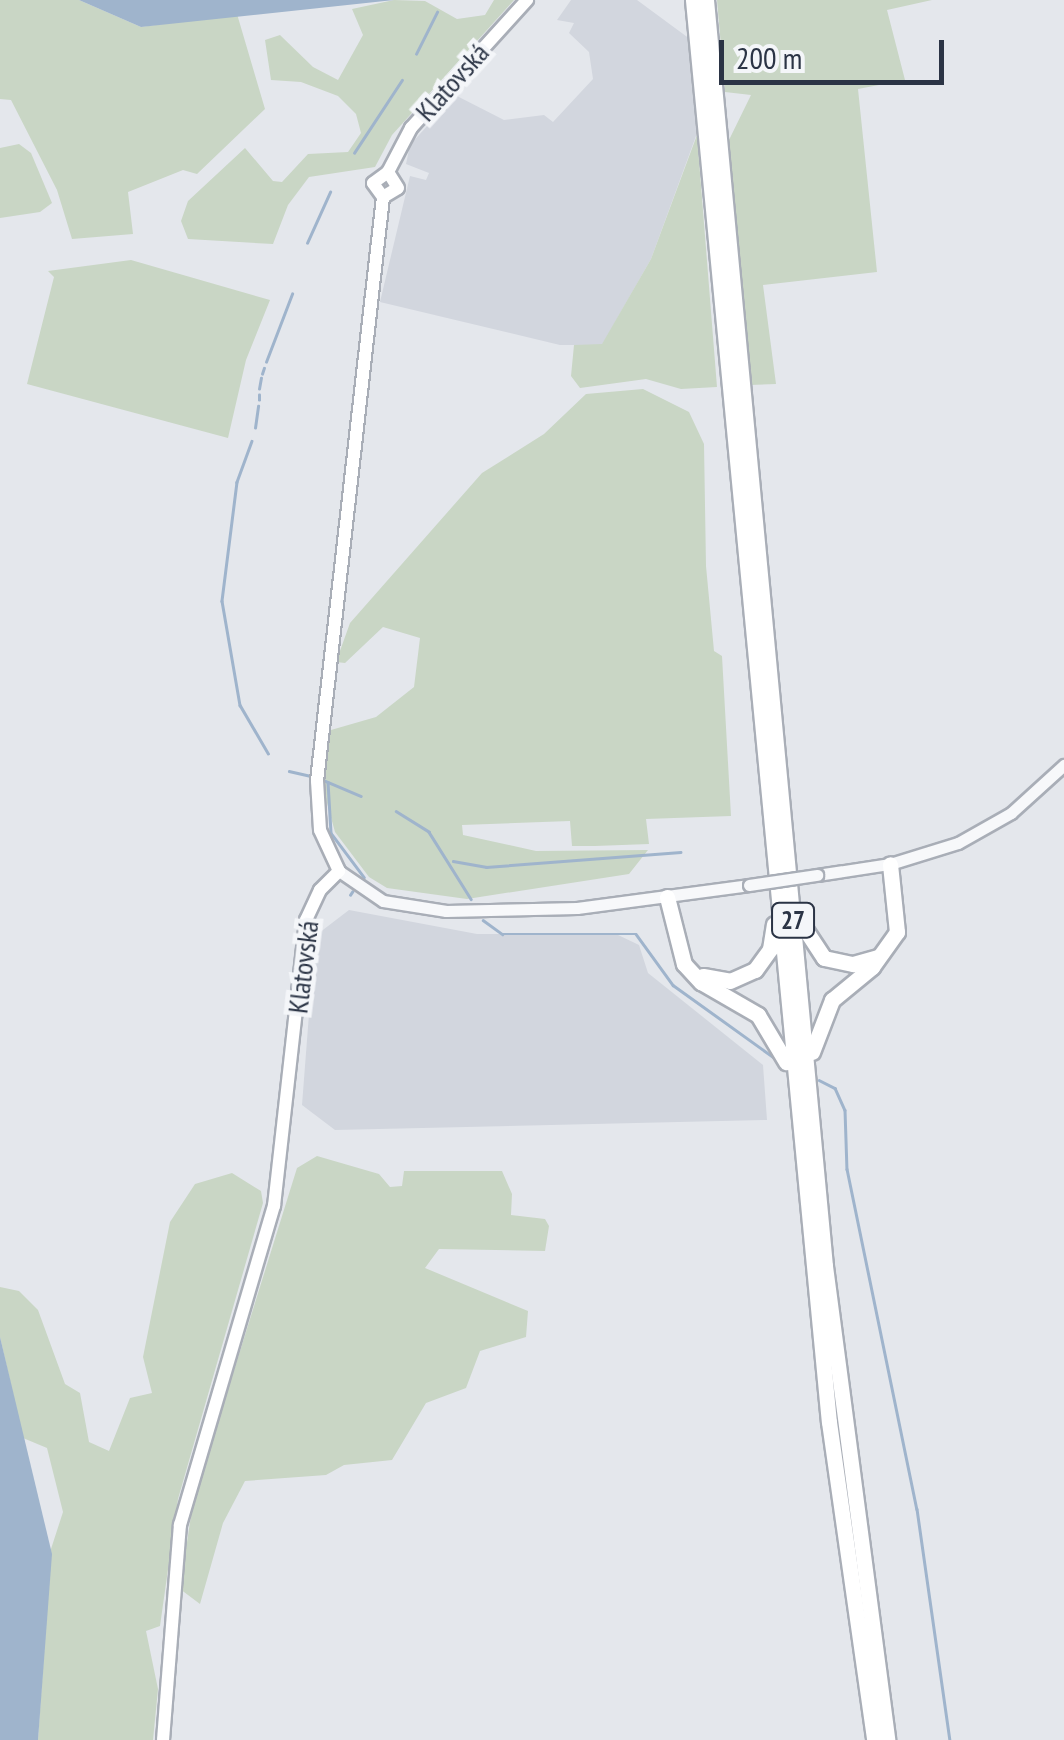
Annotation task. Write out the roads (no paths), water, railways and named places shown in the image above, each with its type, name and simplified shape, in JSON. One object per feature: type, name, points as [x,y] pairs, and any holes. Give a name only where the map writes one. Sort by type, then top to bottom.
[{"type":"highway","name":"27","points":[[692,0],[828,1422],[874,1740]]},
{"type":"highway","name":"27","points":[[706,0],[841,1422],[887,1740]]},
{"type":"highway","points":[[779,778],[788,803],[798,918],[810,945],[844,964],[881,956]]},
{"type":"highway","points":[[809,1106],[822,1015],[881,956],[899,923],[890,864]]},
{"type":"highway","points":[[694,975],[730,981],[761,964],[773,933],[775,866]]},
{"type":"highway","points":[[666,897],[676,949],[694,975],[772,1030],[786,1062],[800,1136]]},
{"type":"main road","name":"Klatovská","points":[[162,1740],[180,1525],[274,1206],[306,920],[320,890],[339,871],[320,830],[318,777],[383,197],[398,186],[388,172],[411,128],[527,0]]},
{"type":"street","points":[[339,871],[372,896],[416,909],[524,912],[749,885],[890,864],[985,830],[1064,765]]},
{"type":"water","points":[[79,0],[394,0],[141,27]]},
{"type":"water","points":[[0,1337],[52,1554],[38,1740],[0,1740]]},
{"type":"waterway","points":[[416,54],[437,12]]},
{"type":"waterway","points":[[354,153],[402,80]]},
{"type":"waterway","points":[[307,243],[330,192]]},
{"type":"waterway","points":[[266,362],[292,294]]},
{"type":"waterway","points":[[262,374],[264,368]]},
{"type":"waterway","points":[[259,389],[261,378]]},
{"type":"waterway","points":[[259,395],[259,400]]},
{"type":"waterway","points":[[255,428],[258,406]]},
{"type":"waterway","points":[[252,441],[237,482],[222,601],[240,705],[268,753]]},
{"type":"waterway","points":[[289,771],[310,776]]},
{"type":"waterway","points":[[323,780],[361,796]]},
{"type":"waterway","points":[[328,782],[331,833],[364,877]]},
{"type":"waterway","points":[[396,811],[429,832],[471,899]]},
{"type":"waterway","points":[[453,861],[486,867],[680,852]]},
{"type":"waterway","points":[[483,920],[502,934],[636,934],[673,985],[776,1059]]},
{"type":"waterway","points":[[819,1080],[835,1088],[845,1110],[847,1169],[917,1509],[950,1740]]}]
